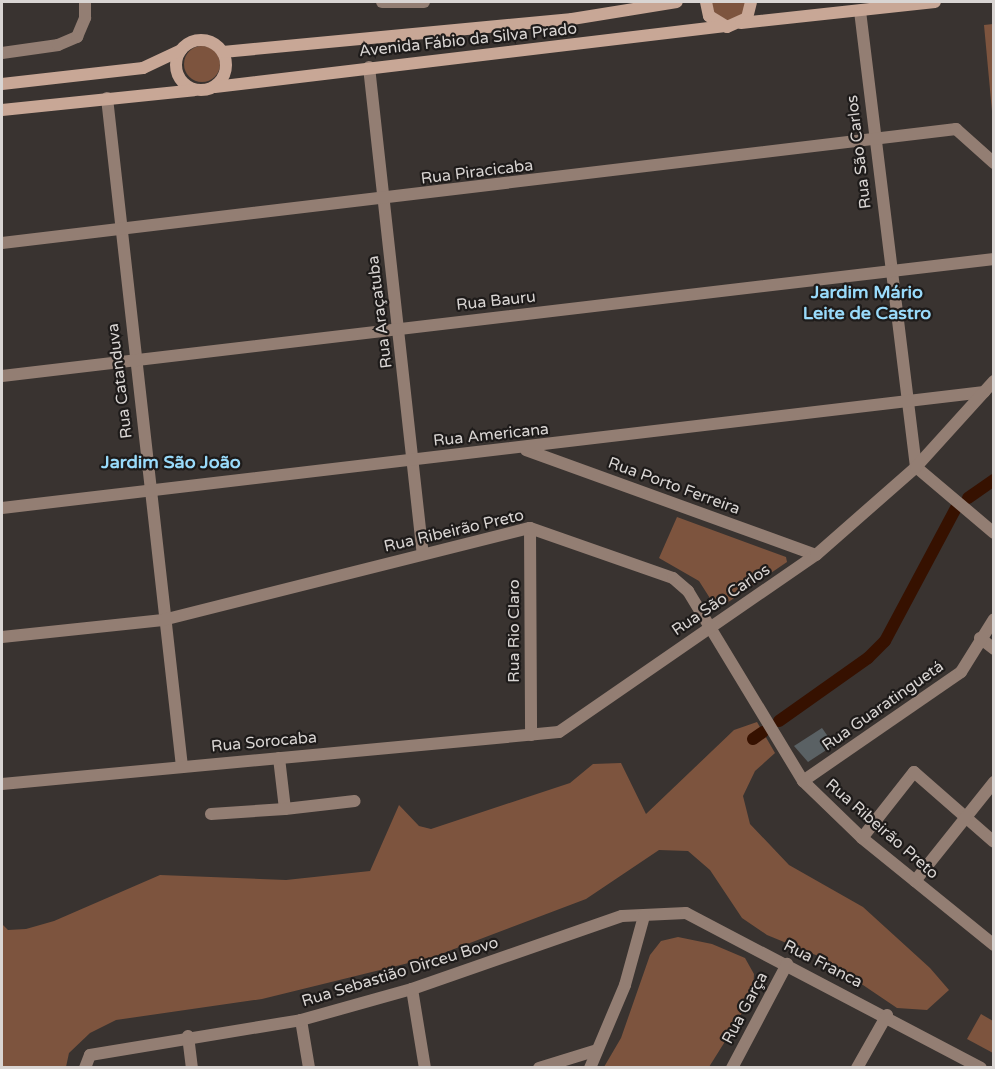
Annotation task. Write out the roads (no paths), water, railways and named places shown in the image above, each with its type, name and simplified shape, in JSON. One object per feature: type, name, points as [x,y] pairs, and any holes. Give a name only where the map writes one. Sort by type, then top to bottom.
[{"type":"main road","name":"Avenida Fábio da Silva Prado","points":[[223,52],[572,19],[677,2]]},
{"type":"main road","points":[[706,2],[709,16],[725,26]]},
{"type":"main road","points":[[741,23],[751,2]]},
{"type":"main road","points":[[741,23],[935,2]]},
{"type":"main road","name":"Avenida Fábio da Silva Prado","points":[[215,87],[741,23]]},
{"type":"main road","points":[[2,84],[143,68],[203,40],[223,52],[225,74],[215,87],[2,110]]},
{"type":"main road","points":[[181,50],[177,73],[194,90]]},
{"type":"street","points":[[2,53],[58,45],[76,37],[85,18],[85,2]]},
{"type":"street","points":[[382,2],[424,2]]},
{"type":"street","name":"Rua São Carlos","points":[[860,10],[873,143],[904,399],[916,467]]},
{"type":"street","name":"Rua Araçatuba","points":[[369,68],[423,553]]},
{"type":"street","name":"Rua Catanduva","points":[[107,98],[163,620],[182,767]]},
{"type":"street","name":"Rua Piracicaba","points":[[2,243],[873,143],[956,129],[993,163]]},
{"type":"street","name":"Rua Bauru","points":[[2,376],[890,273],[993,259]]},
{"type":"street","name":"Rua São Carlos","points":[[531,735],[559,732],[816,555],[916,467],[993,381]]},
{"type":"street","name":"Rua Americana","points":[[2,508],[413,459],[522,449],[904,399],[984,392]]},
{"type":"street","name":"Rua Porto Ferreira","points":[[522,449],[816,555]]},
{"type":"street","points":[[916,467],[993,533]]},
{"type":"street","name":"Rua Ribeirão Preto","points":[[2,637],[163,620],[530,528],[673,578],[688,591],[712,627],[803,781],[862,838],[993,945]]},
{"type":"street","name":"Rua Rio Claro","points":[[530,528],[531,735]]},
{"type":"street","name":"Rua Guaratinguetá","points":[[803,781],[920,704],[961,672],[993,619]]},
{"type":"street","points":[[980,638],[993,649]]},
{"type":"street","name":"Rua Sorocaba","points":[[2,784],[531,735]]},
{"type":"street","points":[[279,758],[285,808]]},
{"type":"street","points":[[862,838],[914,772],[993,842]]},
{"type":"street","points":[[915,882],[993,782]]},
{"type":"street","points":[[211,814],[355,801]]},
{"type":"street","name":"Rua Franca","points":[[644,916],[686,913],[887,1015],[981,1068]]},
{"type":"street","name":"Rua Sebastião Dirceu Bovo","points":[[86,1068],[90,1055],[188,1036],[301,1020],[412,989],[622,916],[644,916]]},
{"type":"street","points":[[590,1068],[625,985],[644,916]]},
{"type":"street","name":"Rua Garça","points":[[732,1068],[787,964]]},
{"type":"street","points":[[412,989],[425,1068]]},
{"type":"street","points":[[857,1068],[887,1015]]},
{"type":"street","points":[[301,1020],[309,1068]]},
{"type":"street","points":[[188,1036],[192,1068]]},
{"type":"street","points":[[539,1068],[597,1050]]},
{"type":"waterway","points":[[968,498],[994,480]]},
{"type":"waterway","points":[[779,721],[868,658],[885,641],[956,508]]},
{"type":"waterway","points":[[753,739],[763,732]]},
{"type":"district","name":"Jardim Mário Leite de Castro","points":[[867,303]]},
{"type":"district","name":"Jardim São João","points":[[171,462]]}]
